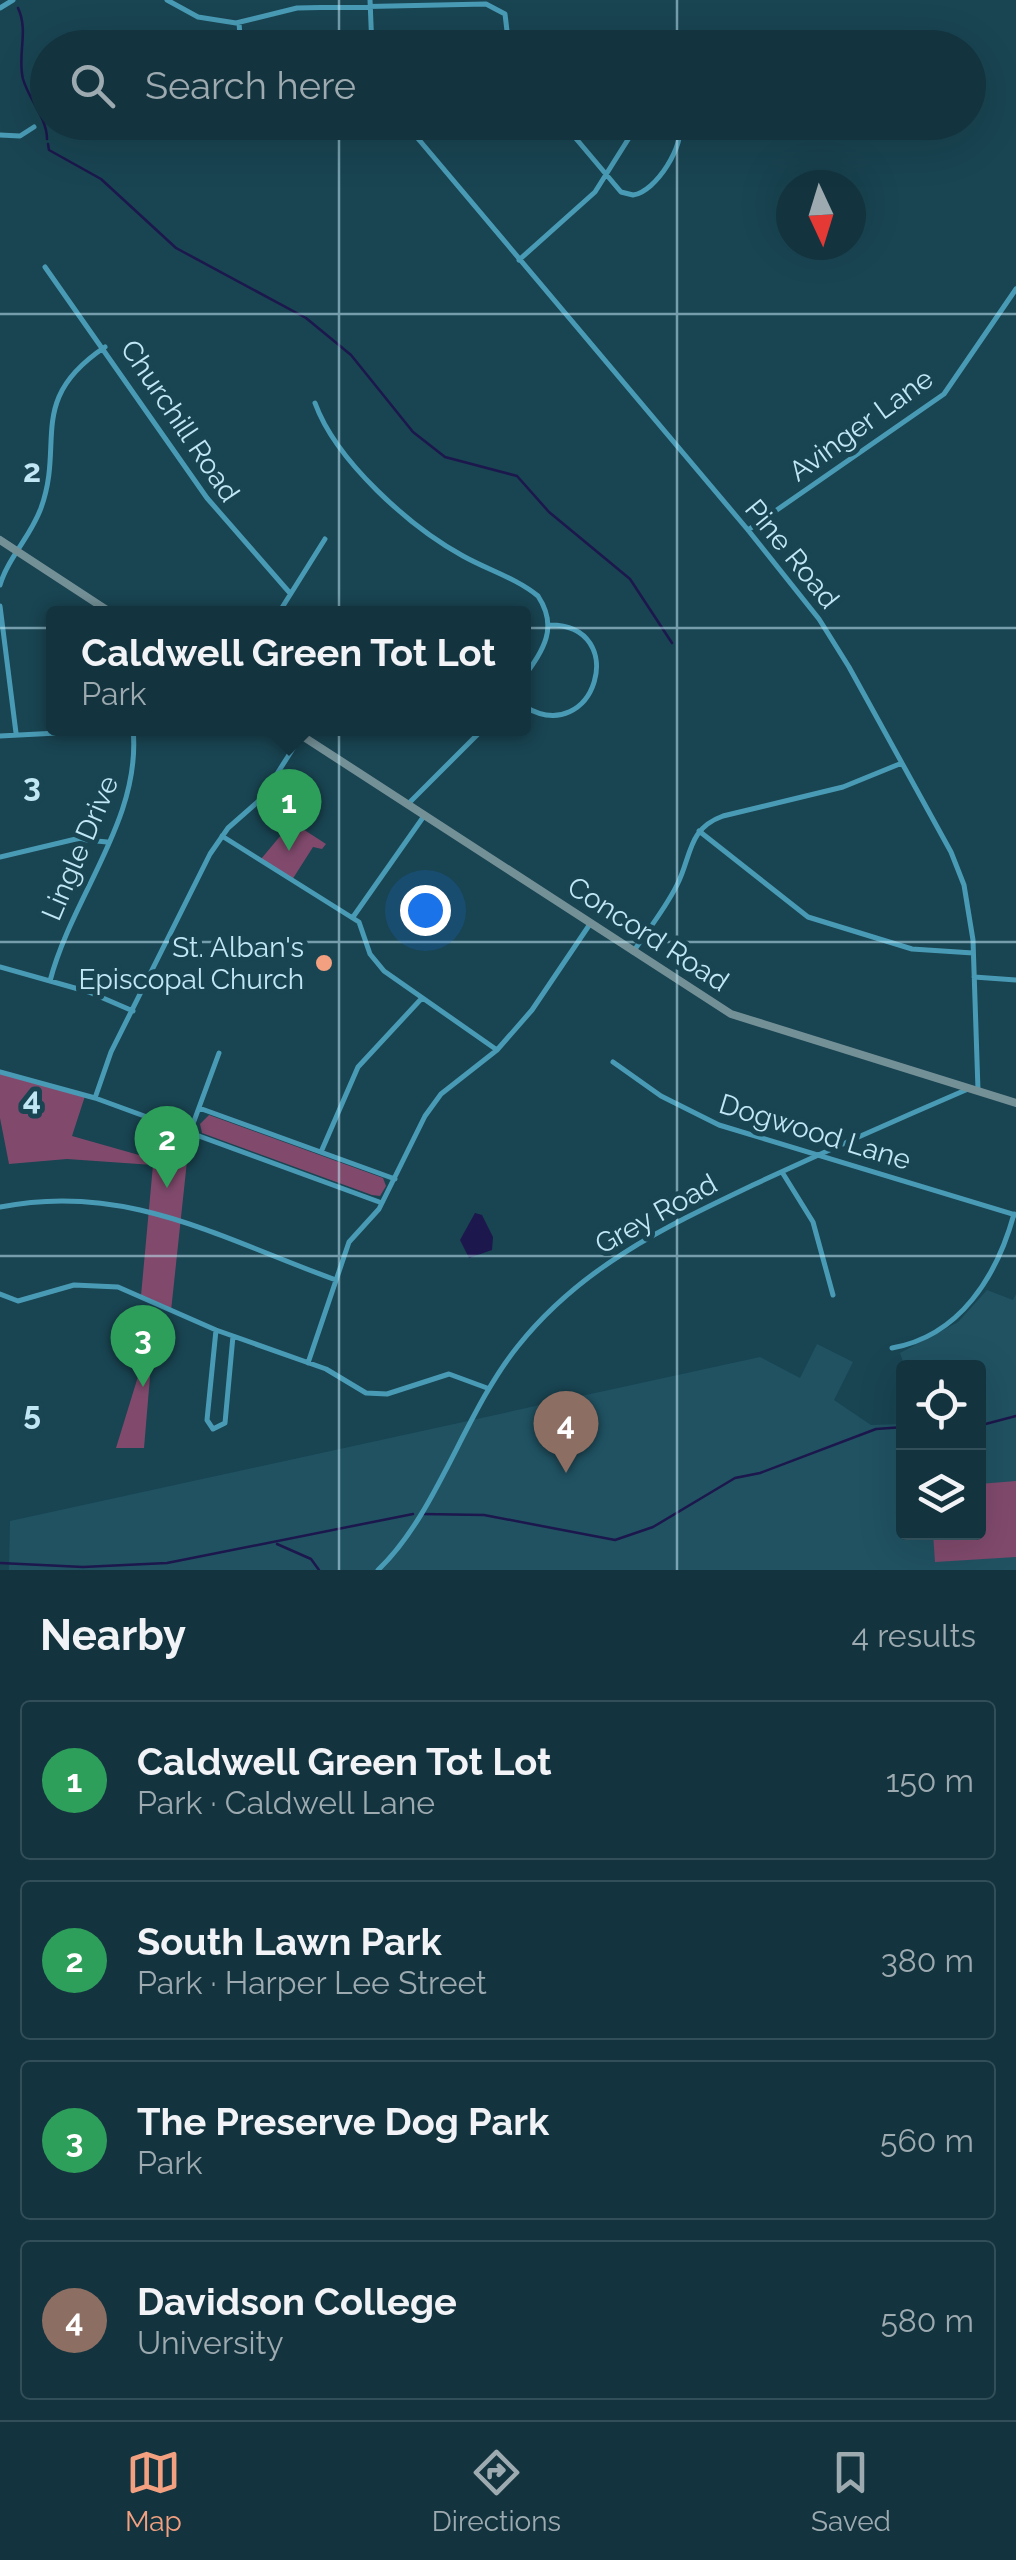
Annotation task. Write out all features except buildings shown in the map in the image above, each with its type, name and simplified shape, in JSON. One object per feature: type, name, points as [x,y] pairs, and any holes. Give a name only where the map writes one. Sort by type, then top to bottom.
[{"type":"main road","points":[[0,540],[101,606]]},
{"type":"main road","name":"Concord Road","points":[[302,736],[744,1020],[1016,1103]]},
{"type":"street","points":[[0,8],[13,0]]},
{"type":"street","points":[[168,0],[198,17],[239,22],[297,8],[370,3],[493,5],[508,21],[508,30]]},
{"type":"street","points":[[370,3],[371,30]]},
{"type":"street","points":[[239,22],[240,30]]},
{"type":"street","points":[[0,135],[20,136],[30,130]]},
{"type":"street","name":"Pine Road","points":[[419,140],[819,618],[958,867],[968,897],[973,953],[978,1092]]},
{"type":"street","points":[[578,140],[627,195],[648,192],[679,140]]},
{"type":"street","points":[[519,260],[580,209],[628,140]]},
{"type":"street","name":"Churchill Road","points":[[45,267],[214,507],[289,592]]},
{"type":"street","name":"Avinger Lane","points":[[748,530],[936,401],[960,375],[1016,289]]},
{"type":"street","points":[[0,585],[42,504],[50,427],[59,398],[75,373],[105,347]]},
{"type":"street","points":[[315,403],[356,465],[393,505],[439,542],[532,592],[544,607],[549,625],[547,643],[531,667]]},
{"type":"street","points":[[282,606],[325,539]]},
{"type":"street","points":[[0,606],[16,733]]},
{"type":"street","points":[[531,709],[548,715],[567,712],[584,702],[594,687],[597,668],[590,644],[569,628],[549,625]]},
{"type":"street","points":[[0,736],[46,732]]},
{"type":"street","name":"Lingle Drive","points":[[50,981],[67,928],[132,791],[133,736]]},
{"type":"street","points":[[95,1098],[133,1011],[222,836],[261,799],[302,736]]},
{"type":"street","points":[[407,805],[476,736]]},
{"type":"street","points":[[633,952],[676,888],[689,846],[699,831],[723,816],[842,787],[902,763]]},
{"type":"street","points":[[353,917],[424,816]]},
{"type":"street","points":[[699,831],[808,916],[912,949],[973,953]]},
{"type":"street","points":[[222,836],[353,917],[362,925],[379,966],[497,1050]]},
{"type":"street","points":[[0,858],[76,839],[107,842]]},
{"type":"street","points":[[308,1363],[349,1242],[382,1203],[435,1100],[497,1050],[532,1010],[590,924]]},
{"type":"street","points":[[0,967],[102,996],[133,1011]]},
{"type":"street","points":[[974,978],[1016,980]]},
{"type":"street","points":[[322,1152],[358,1067],[422,998]]},
{"type":"street","points":[[190,1132],[219,1053]]},
{"type":"street","name":"Dogwood Lane","points":[[613,1062],[708,1121],[1015,1214]]},
{"type":"street","points":[[0,1072],[95,1098],[382,1203]]},
{"type":"street","name":"Grey Road","points":[[378,1570],[411,1528],[487,1388],[541,1318],[604,1263],[655,1231],[968,1089]]},
{"type":"street","points":[[199,1108],[395,1178]]},
{"type":"street","points":[[782,1172],[813,1222],[833,1295]]},
{"type":"street","points":[[0,1208],[61,1198],[130,1204],[336,1280]]},
{"type":"street","points":[[892,1348],[910,1345],[971,1305],[992,1274],[1015,1214]]},
{"type":"street","points":[[0,1294],[18,1301],[74,1285],[108,1286],[308,1363],[374,1394],[449,1374],[487,1388]]},
{"type":"street","points":[[216,1330],[207,1420],[213,1429],[225,1423],[233,1336]]},
{"type":"shaded area","points":[[292,822],[326,844],[322,849],[313,847],[292,880],[261,859]]},
{"type":"shaded area","points":[[0,1073],[85,1096],[72,1136],[153,1159],[157,1121],[190,1133],[171,1311],[141,1296],[153,1165],[67,1159],[9,1164],[0,1118]]},
{"type":"shaded area","points":[[209,1115],[383,1178],[386,1186],[380,1196],[372,1195],[202,1133],[200,1124]]},
{"type":"shaded area","points":[[475,1213],[482,1215],[493,1237],[492,1250],[469,1258],[460,1240]]},
{"type":"shaded area","points":[[987,1290],[1013,1300],[1016,1294],[1016,1570],[9,1570],[10,1521],[760,1357],[800,1378],[817,1344],[853,1362],[834,1400],[871,1425],[896,1424],[896,1540],[986,1540],[986,1360],[902,1360],[900,1353],[958,1322]]},
{"type":"shaded area","points":[[152,1353],[144,1448],[116,1448],[144,1357]]},
{"type":"shaded area","points":[[1016,1481],[1016,1557],[935,1562],[933,1540],[986,1540],[986,1483]]},
{"type":"waterway","points":[[18,8],[23,25],[23,79],[30,96]]},
{"type":"waterway","points":[[48,144],[49,150],[101,179],[176,248],[306,318],[351,355],[413,432],[445,457],[517,476],[549,512],[630,579],[672,643]]},
{"type":"waterway","points":[[986,1424],[1016,1416]]},
{"type":"waterway","points":[[422,1514],[484,1515],[615,1540],[653,1527],[735,1478],[760,1473],[876,1429],[896,1428]]},
{"type":"waterway","points":[[0,1563],[83,1567],[167,1563],[413,1514]]},
{"type":"waterway","points":[[277,1544],[311,1559],[319,1570]]},
{"type":"place","name":"Caldwell Green Tot Lot","points":[[289,851]]},
{"type":"place","name":"St. Alban's Episcopal Church","points":[[324,963]]},
{"type":"place","name":"South Lawn Park","points":[[167,1188]]},
{"type":"place","name":"The Preserve Dog Park","points":[[143,1387]]},
{"type":"place","name":"Davidson College","points":[[566,1473]]}]
